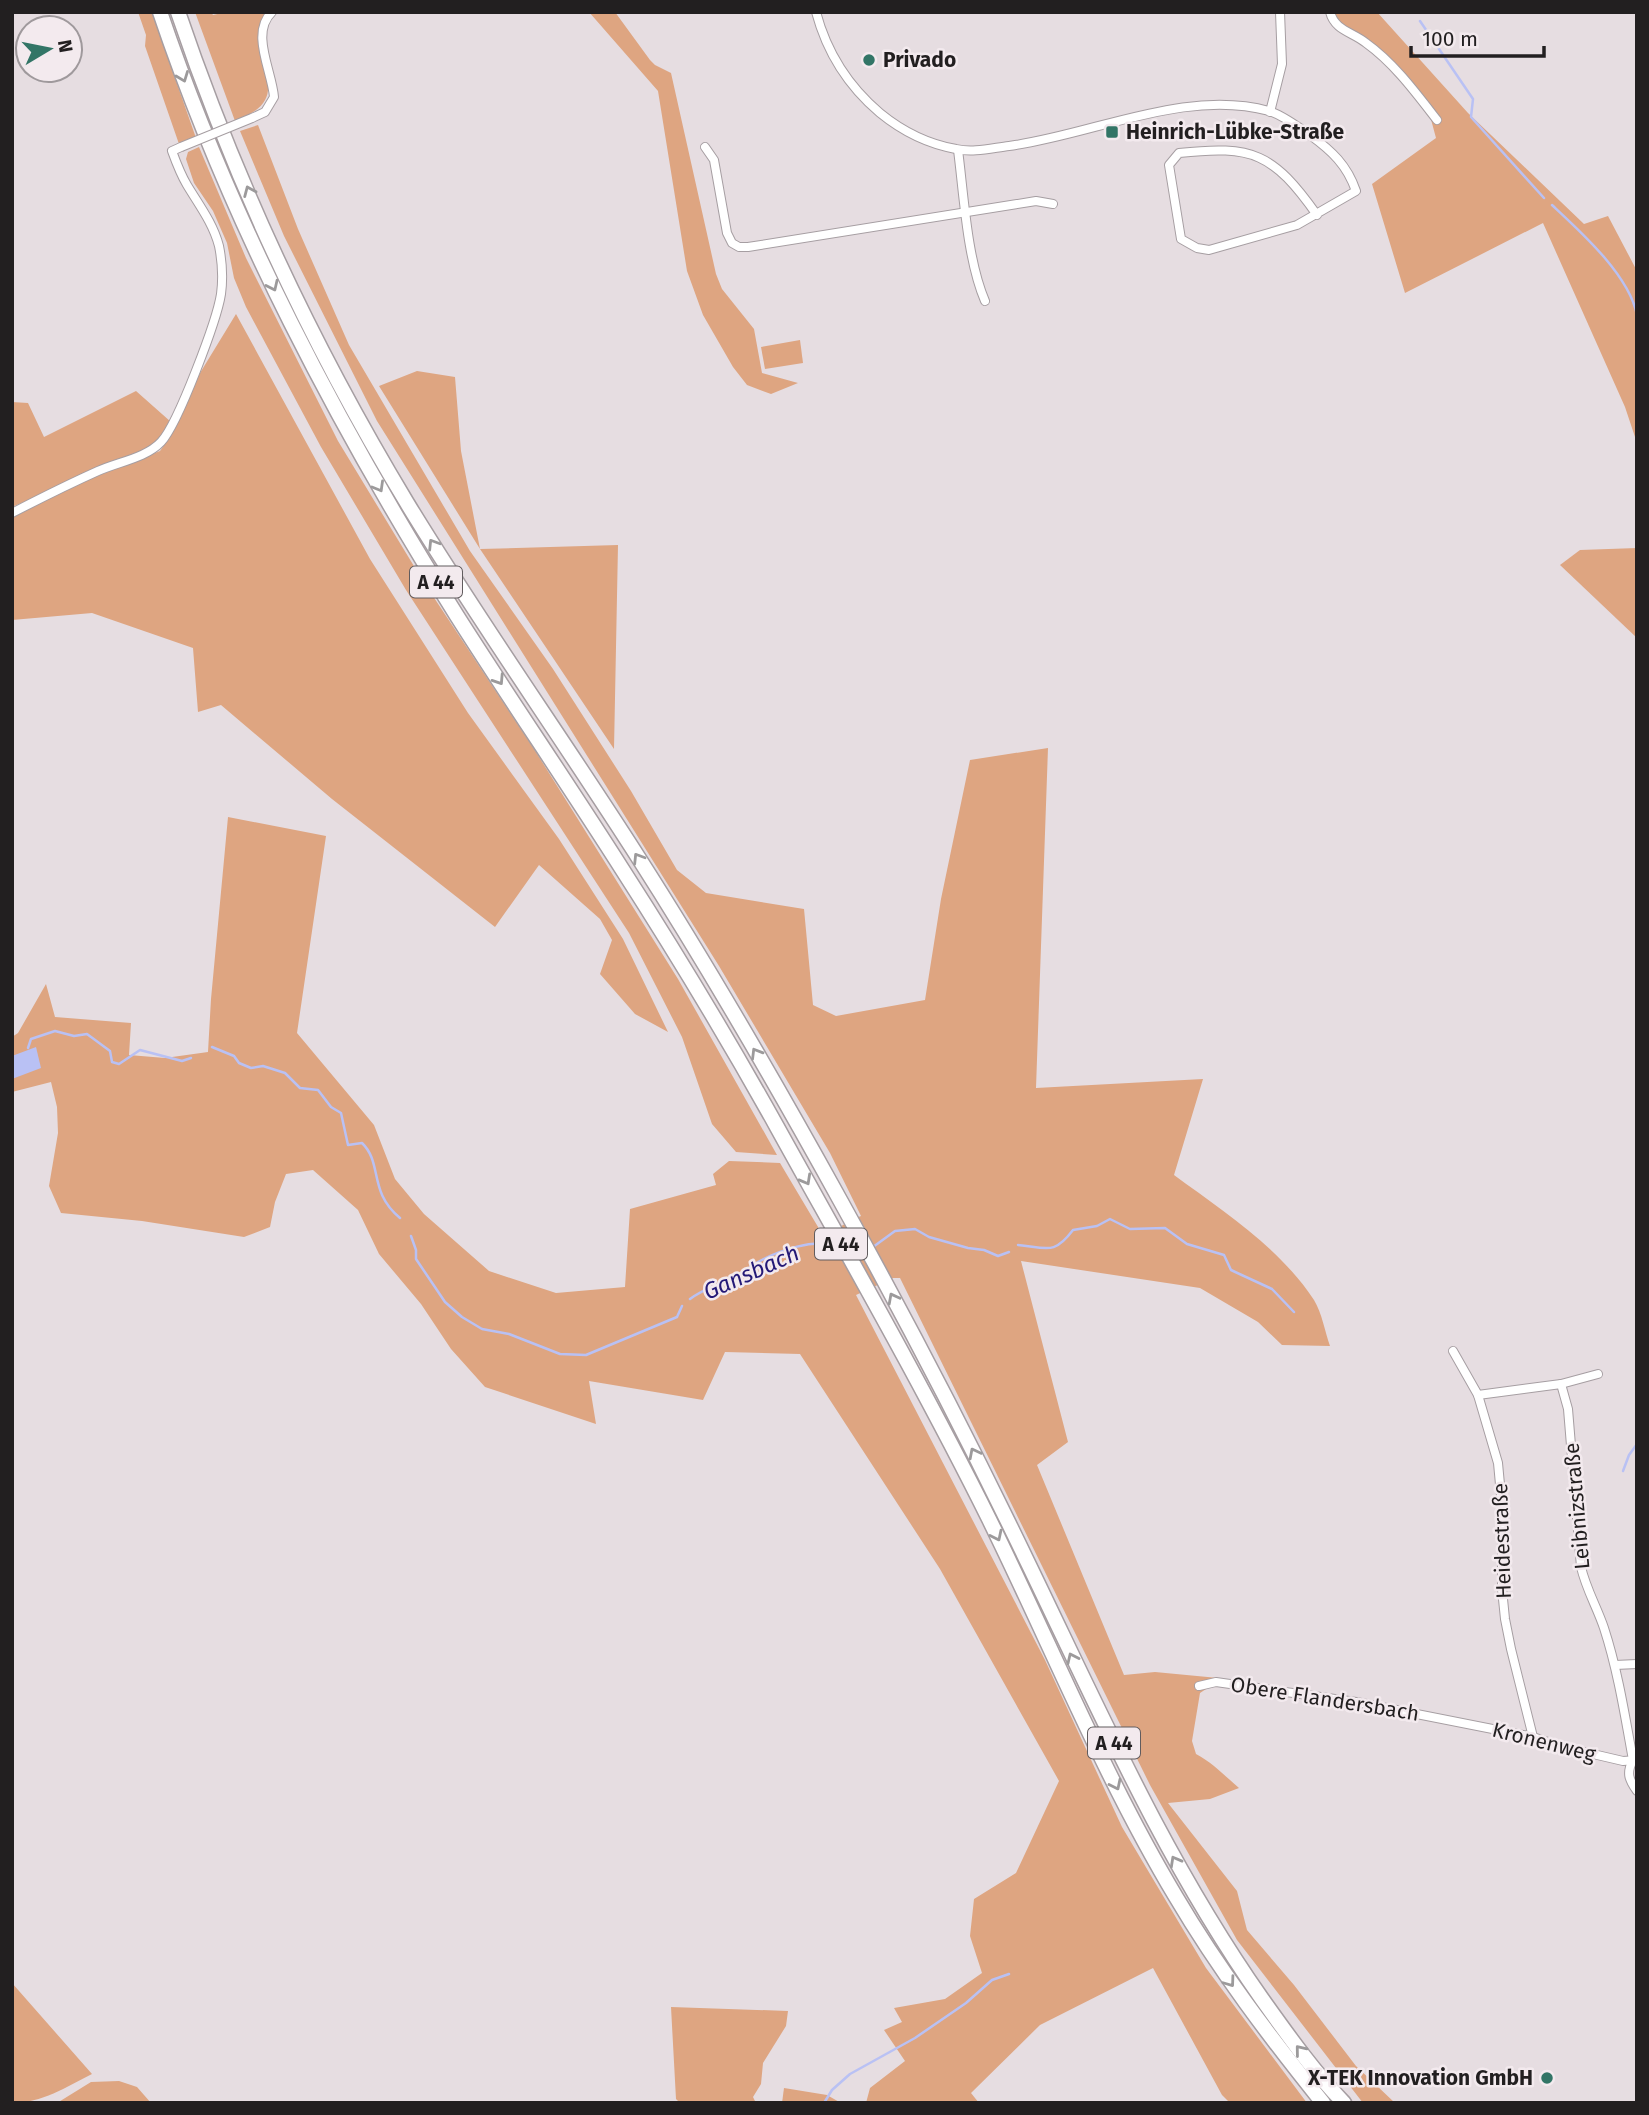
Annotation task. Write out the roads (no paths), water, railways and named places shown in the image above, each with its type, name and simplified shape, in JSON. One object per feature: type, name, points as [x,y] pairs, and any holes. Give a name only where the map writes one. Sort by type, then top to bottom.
[{"type":"highway","name":"A 44","points":[[160,12],[190,95],[255,247],[299,340],[345,427],[457,617],[677,957],[773,1120],[979,1500],[1100,1755],[1173,1894],[1236,1990],[1323,2103]]},
{"type":"highway","name":"A 44","points":[[178,12],[206,89],[270,242],[318,344],[359,420],[472,607],[637,856],[790,1111],[926,1358],[1030,1566],[1147,1812],[1188,1885],[1227,1950],[1280,2025],[1344,2103]]},
{"type":"street","points":[[12,513],[100,470],[152,449],[169,430],[217,311],[221,282],[219,249],[214,232],[203,207],[186,183],[172,151],[265,112],[274,97],[262,38],[263,26],[272,12]]},
{"type":"street","points":[[816,12],[829,49],[853,88],[864,100],[911,134],[958,150],[1029,143],[1183,105],[1226,105],[1270,111],[1301,128],[1334,153],[1349,172],[1356,191],[1317,215],[1297,225],[1209,250],[1197,248],[1181,239],[1169,165],[1179,153],[1218,149],[1238,150],[1256,155],[1278,167],[1293,182],[1317,215]]},
{"type":"street","points":[[1270,111],[1282,64],[1280,12]]},
{"type":"street","points":[[1330,12],[1332,21],[1338,27],[1366,42],[1401,76],[1437,120]]},
{"type":"street","points":[[705,147],[714,160],[727,233],[732,243],[739,247],[1036,201],[1053,204]]},
{"type":"street","points":[[958,150],[978,286],[985,301]]},
{"type":"street","name":"Heidestraße","points":[[1453,1352],[1478,1395],[1498,1463],[1505,1619],[1533,1737]]},
{"type":"street","points":[[1478,1395],[1561,1384],[1598,1374]]},
{"type":"street","name":"Leibnizstraße","points":[[1561,1384],[1568,1409],[1581,1567],[1615,1665],[1635,1760],[1628,1768],[1629,1780],[1637,1791]]},
{"type":"street","points":[[1615,1665],[1637,1664]]},
{"type":"street","name":"Obere Flandersbach","points":[[1199,1686],[1216,1682],[1451,1719]]},
{"type":"street","name":"Kronenweg","points":[[1451,1719],[1623,1761],[1635,1760]]},
{"type":"water","points":[[36,1047],[41,1068],[12,1079],[12,1056]]},
{"type":"waterway","points":[[1420,21],[1473,99],[1471,117],[1544,198]]},
{"type":"waterway","points":[[1552,205],[1590,241],[1614,270],[1632,300],[1637,315]]},
{"type":"waterway","name":"Gansbach","points":[[28,1048],[31,1039],[55,1031],[74,1036],[87,1034],[110,1051],[112,1062],[119,1064],[140,1050],[182,1061],[191,1058]]},
{"type":"waterway","name":"Gansbach","points":[[212,1047],[234,1056],[239,1063],[251,1068],[263,1066],[285,1073],[300,1088],[318,1090],[331,1107],[341,1113],[348,1145],[362,1143],[368,1151],[379,1188],[390,1208],[400,1218]]},
{"type":"waterway","name":"Gansbach","points":[[1018,1245],[1055,1247],[1073,1230],[1097,1226],[1110,1219],[1130,1229],[1165,1228],[1187,1244],[1224,1255],[1231,1270],[1272,1289],[1294,1312]]},
{"type":"waterway","name":"Gansbach","points":[[873,1247],[895,1231],[915,1229],[929,1237],[998,1256],[1009,1252]]},
{"type":"waterway","name":"Gansbach","points":[[411,1236],[416,1259],[445,1302],[462,1317],[482,1329],[509,1334],[560,1354],[586,1355],[677,1317],[682,1306]]},
{"type":"waterway","name":"Gansbach","points":[[690,1299],[785,1250],[817,1244],[837,1246]]},
{"type":"waterway","points":[[1623,1471],[1637,1444]]},
{"type":"waterway","points":[[824,2103],[832,2090],[850,2074],[915,2038],[966,2003],[992,1980],[1009,1974]]},
{"type":"place","name":"Privado","points":[[869,60]]},
{"type":"place","name":"Heinrich-Lübke-Straße","points":[[1112,132]]},
{"type":"place","name":"X-TEK Innovation GmbH","points":[[1547,2078]]}]
